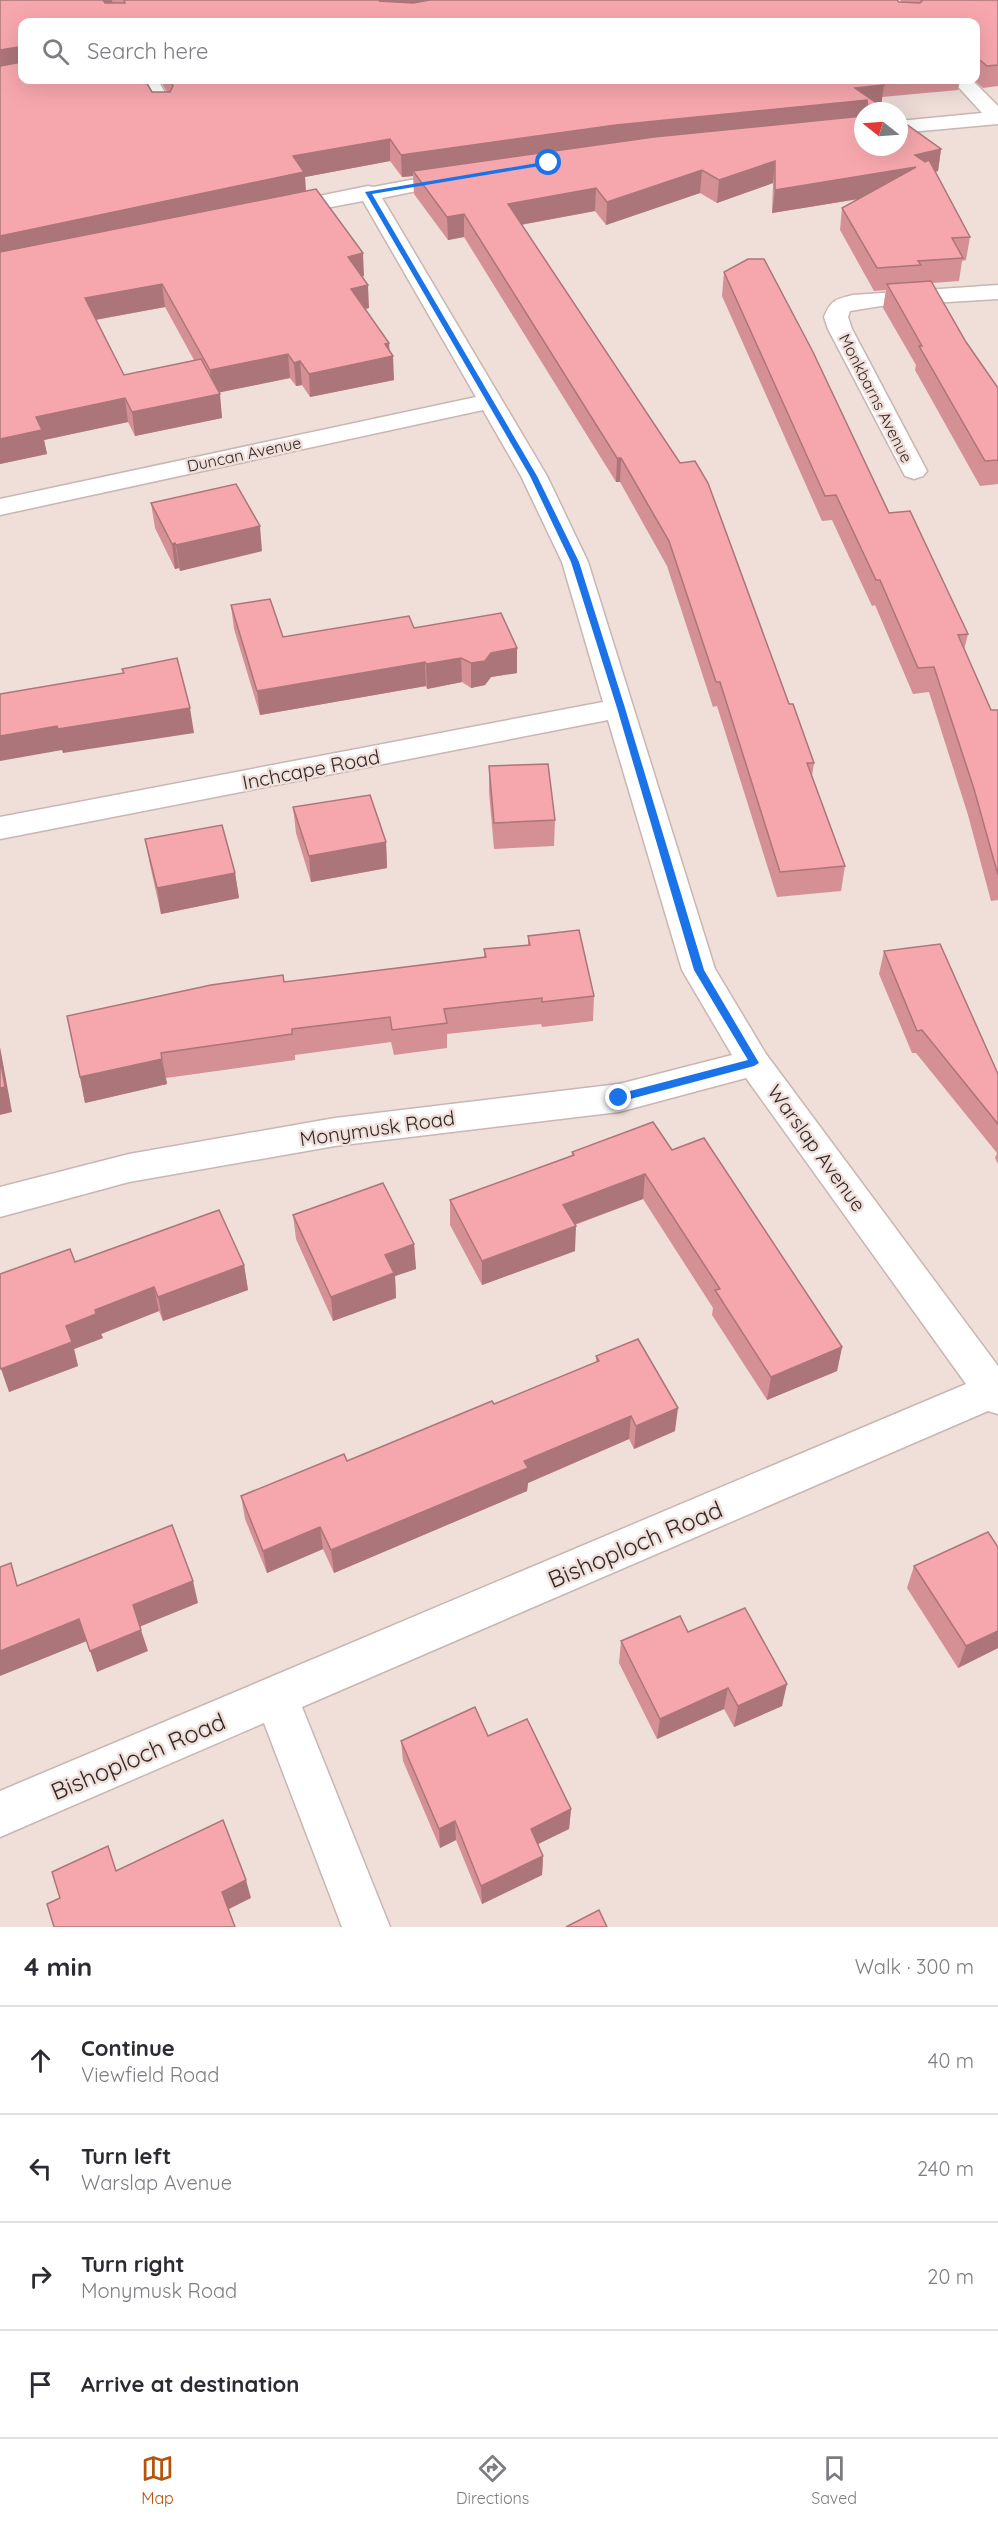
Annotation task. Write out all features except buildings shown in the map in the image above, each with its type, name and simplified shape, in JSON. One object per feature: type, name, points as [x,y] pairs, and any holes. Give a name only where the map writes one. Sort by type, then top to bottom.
[{"type":"street","points":[[150,84],[164,109]]},
{"type":"street","points":[[966,84],[998,117]]},
{"type":"street","points":[[908,126],[998,117]]},
{"type":"street","points":[[267,213],[368,192],[484,173]]},
{"type":"street","name":"Warslap Avenue","points":[[368,192],[534,476],[575,562],[699,970],[754,1063],[996,1393]]},
{"type":"street","name":"Monkbarns Avenue","points":[[914,471],[840,329],[836,317],[840,306],[880,299],[998,291]]},
{"type":"street","name":"Duncan Avenue","points":[[0,507],[489,402]]},
{"type":"street","name":"Inchcape Road","points":[[0,828],[621,708]]},
{"type":"street","name":"Monymusk Road","points":[[0,1202],[129,1168],[335,1132],[619,1098],[754,1063]]},
{"type":"street","name":"Bishoploch Road","points":[[0,1814],[996,1393]]},
{"type":"street","points":[[276,1698],[366,1927]]},
{"type":"route","points":[[549,163],[368,192],[534,476],[575,562],[699,970],[754,1063],[619,1098]]}]
